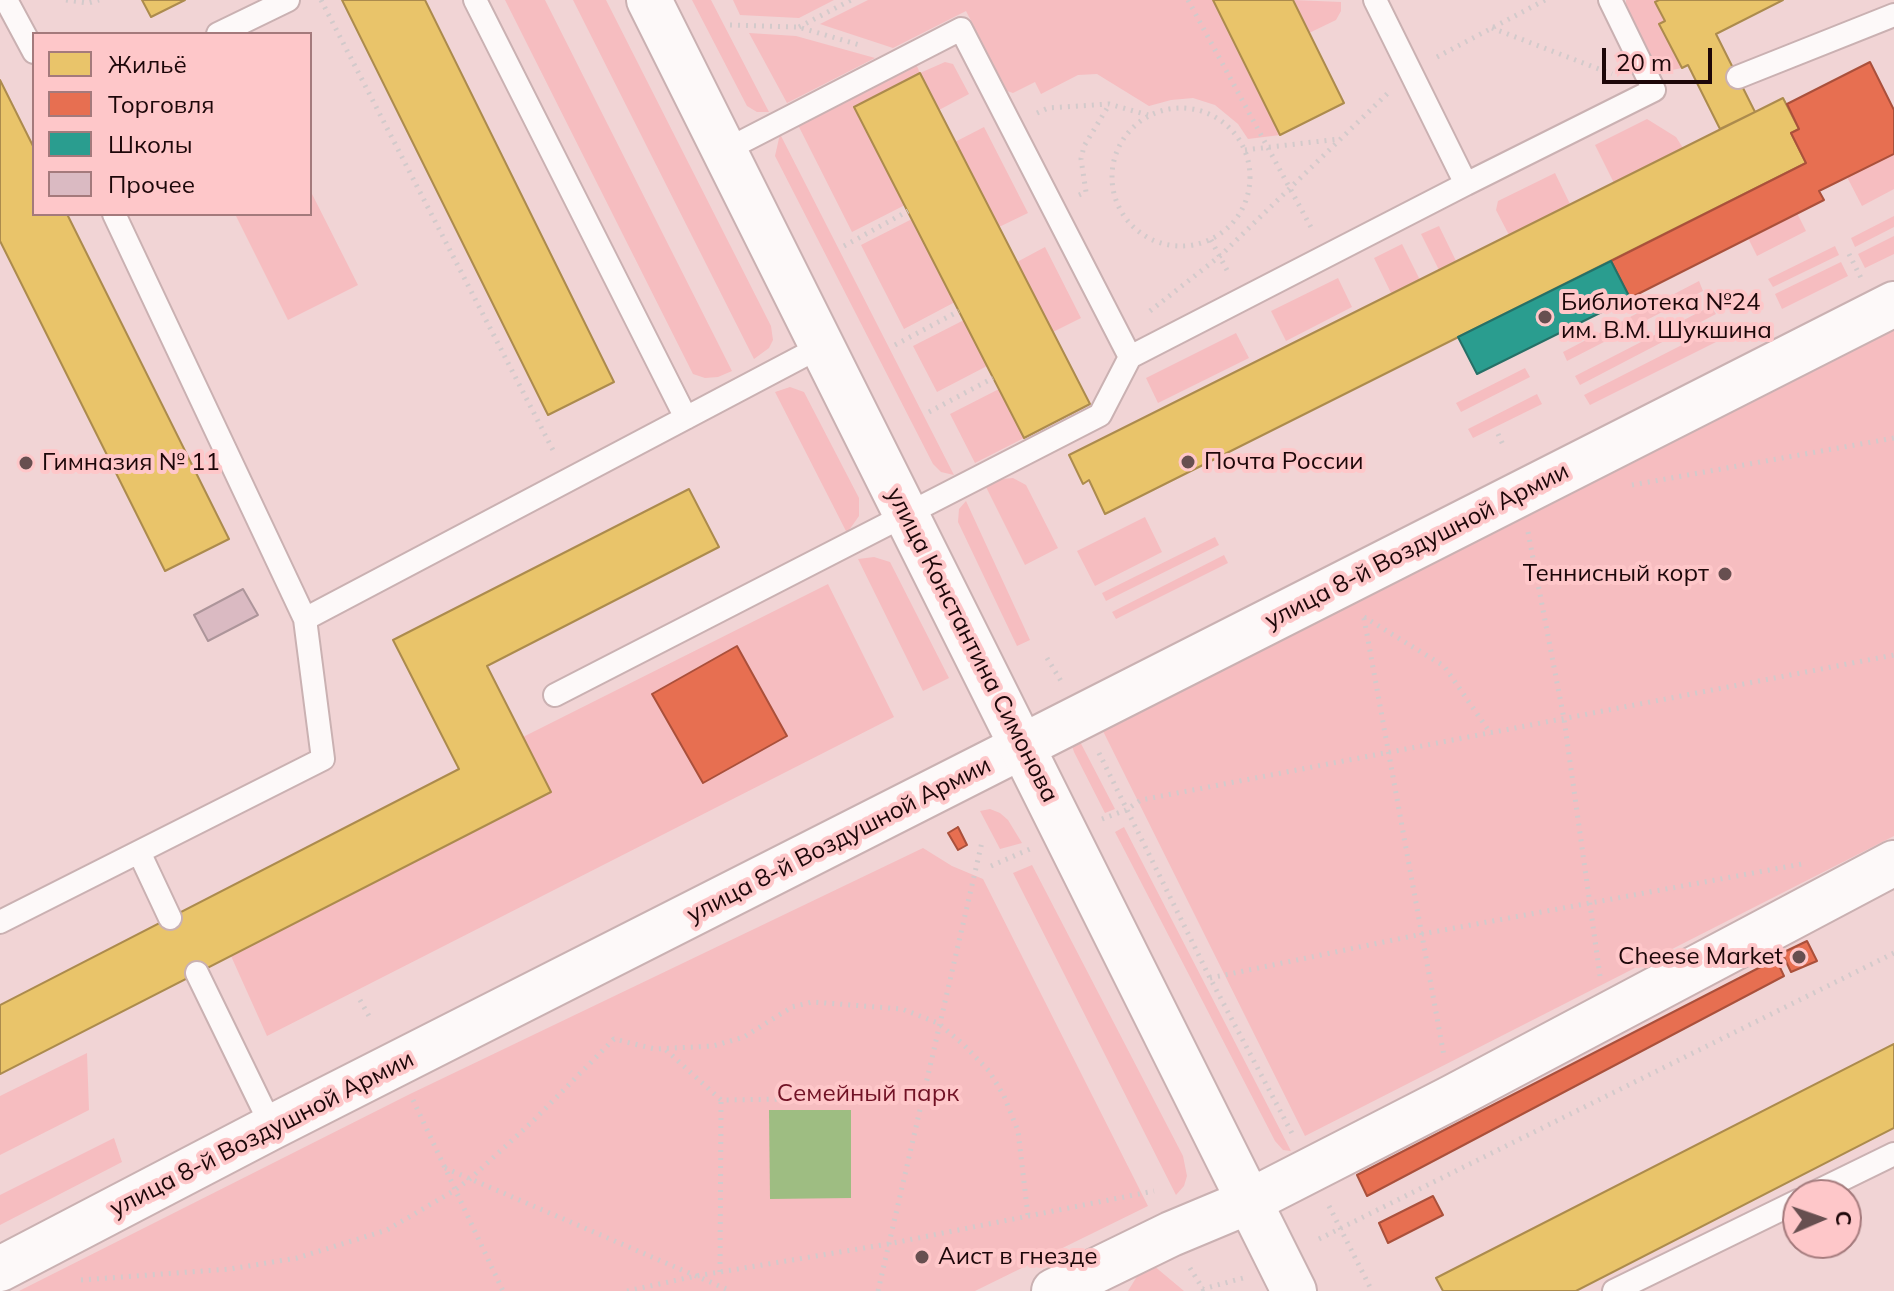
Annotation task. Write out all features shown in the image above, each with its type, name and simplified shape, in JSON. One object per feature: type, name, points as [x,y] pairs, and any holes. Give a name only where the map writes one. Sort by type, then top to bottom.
[{"type":"street","name":"улица Константина Симонова","points":[[649,0],[1250,1201],[1272,1280]]},
{"type":"street","name":"улица 8-й Воздушной Армии","points":[[0,1269],[272,1127],[1023,746],[1360,597],[1513,496],[1894,304]]},
{"type":"street","points":[[1054,1291],[1130,1264],[1171,1234],[1250,1201],[1451,1098],[1894,863]]},
{"type":"lane","points":[[6,0],[32,48]]},
{"type":"lane","points":[[222,32],[288,0]]},
{"type":"lane","points":[[475,0],[686,418]]},
{"type":"lane","points":[[1375,0],[1466,184]]},
{"type":"lane","points":[[555,695],[1100,415],[1130,357],[1654,90],[1610,0]]},
{"type":"lane","points":[[1738,77],[1894,15]]},
{"type":"lane","points":[[724,151],[961,29],[1130,357]]},
{"type":"lane","points":[[0,922],[323,759],[305,619],[115,216]]},
{"type":"lane","points":[[305,619],[822,346]]},
{"type":"lane","points":[[139,852],[170,918]]},
{"type":"lane","points":[[197,973],[272,1127]]},
{"type":"lane","points":[[1843,1179],[1894,1154]]},
{"type":"lane","points":[[1614,1291],[1782,1209]]},
{"type":"path","points":[[66,0],[88,3],[99,0]]},
{"type":"path","points":[[321,0],[568,480]]},
{"type":"path","points":[[798,27],[851,0]]},
{"type":"path","points":[[1188,0],[1327,257]]},
{"type":"path","points":[[1130,357],[1144,315],[1220,256],[1410,71],[1545,0]]},
{"type":"path","points":[[730,25],[798,27],[903,58]]},
{"type":"path","points":[[1492,28],[1654,90]]},
{"type":"path","points":[[1054,209],[1086,192],[1081,159],[1084,146],[1109,104]]},
{"type":"path","points":[[1011,127],[1048,108],[1109,104],[1149,115]]},
{"type":"path","points":[[1171,108],[1194,108],[1215,116],[1233,130],[1245,150],[1250,169],[1250,189],[1244,207],[1233,224],[1211,240],[1177,247],[1155,242],[1136,230],[1121,213],[1113,192],[1112,169],[1118,147],[1131,128],[1149,115],[1171,108]]},
{"type":"path","points":[[1245,150],[1340,139]]},
{"type":"path","points":[[844,246],[908,211]]},
{"type":"path","points":[[1211,240],[1220,256]]},
{"type":"path","points":[[1849,254],[1858,271]]},
{"type":"path","points":[[895,345],[959,311]]},
{"type":"path","points":[[929,412],[993,378]]},
{"type":"path","points":[[1498,434],[1504,447]]},
{"type":"path","points":[[1630,485],[1894,438]]},
{"type":"path","points":[[1513,496],[1525,519],[1564,719],[1606,1017]]},
{"type":"path","points":[[1360,597],[1444,666],[1491,734]]},
{"type":"path","points":[[1360,597],[1451,1098]]},
{"type":"path","points":[[991,866],[1126,810],[1141,800],[1894,655]]},
{"type":"path","points":[[1047,658],[1066,688]]},
{"type":"path","points":[[1093,741],[1210,978],[1299,1147]]},
{"type":"path","points":[[878,1291],[982,842]]},
{"type":"path","points":[[1210,978],[1422,934],[1786,866]]},
{"type":"path","points":[[1319,1239],[1894,953]]},
{"type":"path","points":[[360,1000],[369,1016]]},
{"type":"path","points":[[81,1280],[216,1270],[297,1258],[387,1230],[471,1178],[614,1039],[632,1045],[665,1049],[713,1046],[744,1037],[792,1007],[812,1002],[902,1009],[938,1023],[964,1045],[989,1071],[1004,1096],[1018,1131],[1028,1216]]},
{"type":"path","points":[[665,1049],[721,1100],[922,1097]]},
{"type":"path","points":[[410,1094],[503,1291]]},
{"type":"path","points":[[720,1272],[721,1100]]},
{"type":"path","points":[[445,1168],[731,1291]]},
{"type":"path","points":[[627,1291],[696,1276],[888,1244],[1154,1191]]},
{"type":"path","points":[[1340,1228],[1372,1291]]},
{"type":"path","points":[[1184,1257],[1202,1290],[1272,1280]]},
{"type":"green space","points":[[505,0],[545,0],[732,371],[705,378],[693,374]]},
{"type":"green space","points":[[573,0],[606,0],[771,326],[773,340],[769,348],[754,359]]},
{"type":"green space","points":[[692,0],[711,0],[769,112],[757,112],[747,106]]},
{"type":"green space","points":[[733,0],[834,0],[799,18],[740,15]]},
{"type":"green space","points":[[868,0],[1213,0],[1280,135],[1248,139],[1238,124],[1215,105],[1193,98],[1149,106],[1097,74],[1078,75],[1041,94],[1035,82],[1013,93],[1007,91],[966,11],[893,48],[820,24]]},
{"type":"green space","points":[[1293,0],[1341,2],[1341,11],[1336,20],[1309,33]]},
{"type":"green space","points":[[1626,0],[1659,0],[1665,21],[1660,25],[1682,68],[1667,71],[1656,65],[1626,9]]},
{"type":"green space","points":[[749,33],[796,36],[875,58],[787,103]]},
{"type":"green space","points":[[945,62],[953,64],[969,94],[939,110],[919,73],[855,107],[905,205],[852,232],[798,125],[916,64],[920,73]]},
{"type":"green space","points":[[1647,119],[1676,137],[1683,148],[1614,183],[1595,145]]},
{"type":"green space","points":[[984,127],[1028,213],[999,227],[955,142]]},
{"type":"green space","points":[[780,134],[954,475],[941,472],[933,464],[775,156]]},
{"type":"green space","points":[[1894,154],[1894,189],[1862,206],[1847,177]]},
{"type":"green space","points":[[1555,173],[1570,204],[1509,235],[1496,210],[1498,201]]},
{"type":"green space","points":[[312,194],[358,285],[288,320],[236,216],[312,216]]},
{"type":"green space","points":[[1797,213],[1806,231],[1757,256],[1748,238]]},
{"type":"green space","points":[[1894,216],[1894,227],[1855,247],[1851,238]]},
{"type":"green space","points":[[912,219],[955,302],[904,329],[861,245]]},
{"type":"green space","points":[[1439,226],[1456,261],[1439,270],[1421,234]]},
{"type":"green space","points":[[1894,236],[1894,254],[1865,268],[1858,254]]},
{"type":"green space","points":[[1402,244],[1420,280],[1391,293],[1374,258]]},
{"type":"green space","points":[[1835,246],[1839,255],[1773,287],[1768,279]]},
{"type":"green space","points":[[1045,247],[1081,318],[1053,332],[1017,262]]},
{"type":"green space","points":[[1841,262],[1848,276],[1782,309],[1775,294]]},
{"type":"green space","points":[[1338,278],[1352,307],[1286,341],[1271,311]]},
{"type":"green space","points":[[1699,281],[1703,291],[1567,361],[1563,352]]},
{"type":"green space","points":[[1711,306],[1716,314],[1580,385],[1575,376]]},
{"type":"green space","points":[[964,320],[987,366],[937,392],[913,346]]},
{"type":"green space","points":[[1894,323],[1894,836],[1305,1136],[1100,725]]},
{"type":"green space","points":[[1721,325],[1726,337],[1590,405],[1584,395]]},
{"type":"green space","points":[[1236,333],[1249,358],[1158,403],[1146,378]]},
{"type":"green space","points":[[1525,368],[1530,377],[1461,412],[1456,403]]},
{"type":"green space","points":[[790,387],[804,392],[859,498],[859,516],[847,533],[775,392]]},
{"type":"green space","points":[[999,389],[1024,438],[975,463],[950,414]]},
{"type":"green space","points":[[1537,394],[1542,404],[1473,438],[1468,429]]},
{"type":"green space","points":[[1013,478],[1026,485],[1058,548],[1025,565],[986,487],[1002,479]]},
{"type":"green space","points":[[966,501],[1030,640],[1017,646],[958,522],[959,509]]},
{"type":"green space","points":[[1145,517],[1162,552],[1095,586],[1077,551]]},
{"type":"green space","points":[[1215,537],[1219,545],[1106,601],[1102,593]]},
{"type":"green space","points":[[1224,555],[1228,563],[1116,619],[1112,612]]},
{"type":"green space","points":[[874,557],[890,562],[949,678],[923,691],[858,559]]},
{"type":"green space","points":[[828,584],[894,717],[267,1036],[231,956],[550,792],[523,737]]},
{"type":"green space","points":[[1076,734],[1115,809],[1105,813],[1074,752],[1072,746]]},
{"type":"green space","points":[[990,809],[1008,820],[1022,843],[1000,849],[980,811]]},
{"type":"green space","points":[[1124,827],[1291,1151],[1283,1150],[1275,1141],[1115,832]]},
{"type":"green space","name":"Семейный парк","points":[[923,848],[952,866],[983,879],[1148,1206],[975,1291],[19,1291],[410,1094]]},
{"type":"green space","points":[[1032,865],[1183,1156],[1187,1176],[1184,1186],[1176,1195],[1013,873]]},
{"type":"green space","points":[[87,1053],[89,1110],[0,1155],[0,1096]]},
{"type":"green space","points":[[114,1138],[122,1162],[0,1225],[0,1195]]},
{"type":"green space","points":[[1147,1260],[1184,1291],[1128,1291]]},
{"type":"shaded area","points":[[769,1110],[851,1110],[851,1198],[770,1199]]},
{"type":"building: Жильё","points":[[142,0],[185,0],[151,17]]},
{"type":"building: Жильё","points":[[342,0],[425,0],[614,382],[548,415]]},
{"type":"building: Жильё","points":[[1213,0],[1293,0],[1344,103],[1280,135]]},
{"type":"building: Жильё","points":[[1783,0],[1716,34],[1755,112],[1720,129],[1688,65],[1682,68],[1659,24],[1665,21],[1655,2]]},
{"type":"building: Жильё","points":[[920,73],[1090,404],[1024,438],[854,107]]},
{"type":"building: Жильё","points":[[0,80],[32,144],[32,216],[68,216],[229,539],[165,571],[0,241]]},
{"type":"building: Жильё","points":[[1783,98],[1799,129],[1791,133],[1806,163],[1105,514],[1089,480],[1083,484],[1069,455]]},
{"type":"building: Жильё","points":[[689,489],[719,547],[487,666],[551,792],[0,1074],[0,1005],[459,769],[393,640]]},
{"type":"building: Жильё","points":[[1894,1044],[1894,1128],[1795,1179],[1782,1179],[1782,1185],[1576,1291],[1443,1291],[1436,1278]]},
{"type":"building: Торговля","points":[[1870,62],[1894,110],[1894,154],[1819,191],[1824,200],[1630,298],[1611,261],[1806,163],[1791,133],[1799,129],[1787,104]]},
{"type":"building: Торговля","points":[[737,646],[787,736],[703,783],[652,694]]},
{"type":"building: Торговля","points":[[958,827],[967,845],[958,850],[948,833]]},
{"type":"building: Торговля","name":"Cheese Market","points":[[1807,941],[1817,961],[1791,972],[1782,953]]},
{"type":"building: Торговля","points":[[1776,959],[1784,976],[1367,1196],[1357,1175]]},
{"type":"building: Торговля","points":[[1433,1196],[1443,1215],[1388,1243],[1379,1223]]},
{"type":"building: Школы","name":"Библиотека №24 им. В.М. Шукшина","points":[[1611,261],[1630,298],[1477,374],[1458,337]]},
{"type":"building: Прочее","points":[[243,589],[258,615],[208,641],[194,615]]},
{"type":"place","name":"Библиотека №24 им. В.М. Шукшина","points":[[1545,317]]},
{"type":"place","name":"Почта России","points":[[1188,462]]},
{"type":"place","name":"Гимназия № 11","points":[[26,463]]},
{"type":"place","name":"Теннисный корт","points":[[1725,574]]},
{"type":"place","name":"Cheese Market","points":[[1799,957]]},
{"type":"place","name":"Аист в гнезде","points":[[922,1257]]}]
